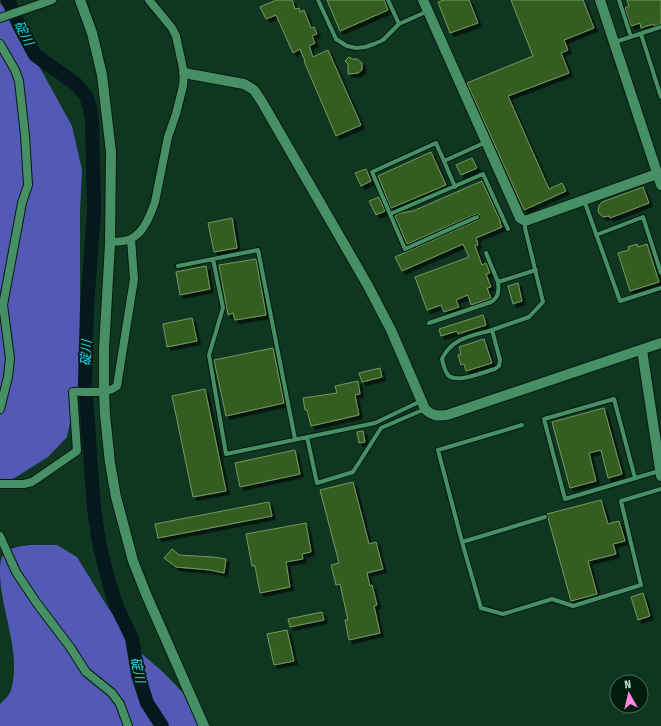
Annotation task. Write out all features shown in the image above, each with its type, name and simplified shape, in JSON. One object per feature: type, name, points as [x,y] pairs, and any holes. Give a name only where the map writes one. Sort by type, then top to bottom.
[{"type":"street","points":[[2,17],[52,0]]},
{"type":"street","points":[[80,0],[94,40],[102,75],[107,104],[111,152],[110,242],[99,391],[105,415],[110,463],[116,497],[133,560],[146,594],[204,726]]},
{"type":"street","points":[[110,242],[125,241],[134,237],[143,228],[156,202],[168,136],[176,114],[183,86],[184,73],[176,36],[172,28],[149,0]]},
{"type":"street","points":[[423,0],[520,218],[525,221],[657,174]]},
{"type":"street","points":[[600,0],[661,185]]},
{"type":"street","points":[[0,44],[15,70],[19,81],[26,135],[28,185],[22,203],[3,305],[10,358],[8,377],[0,409]]},
{"type":"street","points":[[184,73],[244,84],[254,90],[377,304],[391,330],[423,405],[429,413],[436,416],[447,415],[661,343]]},
{"type":"street","points":[[0,484],[24,484],[32,482],[77,451],[73,392],[114,389],[117,386],[134,279],[131,239]]},
{"type":"street","points":[[642,350],[660,474]]},
{"type":"street","points":[[0,536],[16,572],[36,602],[70,647],[86,672],[112,693],[120,704],[128,726]]},
{"type":"lane","points":[[318,0],[336,38],[346,46],[361,48],[382,40],[399,24],[428,11]]},
{"type":"lane","points":[[388,0],[399,24]]},
{"type":"lane","points":[[619,0],[631,37]]},
{"type":"lane","points":[[615,42],[661,27]]},
{"type":"lane","points":[[641,34],[661,97]]},
{"type":"lane","points":[[444,161],[486,142]]},
{"type":"lane","points":[[455,187],[436,143],[372,172],[405,249],[477,217]]},
{"type":"lane","points":[[390,214],[483,174],[508,229]]},
{"type":"lane","points":[[584,200],[620,301],[661,288]]},
{"type":"lane","points":[[596,235],[643,217],[661,273]]},
{"type":"lane","points":[[492,330],[500,360],[499,366],[462,379],[448,375],[442,359],[445,352],[452,344],[529,317],[543,302],[525,228],[525,221]]},
{"type":"lane","points":[[178,266],[258,250],[295,439]]},
{"type":"lane","points":[[429,323],[496,299],[499,291],[498,282],[486,253]]},
{"type":"lane","points":[[213,260],[223,308],[208,355],[226,454],[375,422],[423,405]]},
{"type":"lane","points":[[498,282],[536,270]]},
{"type":"lane","points":[[635,478],[614,399],[544,418],[565,499],[635,478],[660,474]]},
{"type":"lane","points":[[307,437],[317,483],[353,472],[381,428],[423,405]]},
{"type":"lane","points":[[522,425],[438,450],[481,608],[503,614],[552,599],[573,606],[642,585],[621,501],[661,489]]},
{"type":"lane","points":[[462,542],[545,517]]},
{"type":"shaded area","points":[[0,3],[12,17],[72,126],[82,170],[80,211],[80,305],[84,357],[67,437],[48,457],[0,487]]},
{"type":"shaded area","points":[[29,545],[57,545],[77,557],[135,648],[163,672],[186,696],[205,726],[0,726],[0,704],[10,692],[14,676],[14,661],[10,631],[3,601],[0,562],[7,551]]},
{"type":"building","points":[[276,0],[292,0],[295,9],[299,8],[300,12],[304,10],[311,28],[314,27],[317,34],[312,36],[315,43],[309,46],[313,57],[328,50],[361,125],[336,136],[300,49],[293,53],[276,15],[266,19],[260,7]]},
{"type":"building","points":[[327,0],[384,0],[388,10],[340,31]]},
{"type":"building","points":[[444,0],[469,0],[478,23],[450,33],[438,2]]},
{"type":"building","points":[[511,0],[583,0],[594,28],[564,40],[568,50],[561,53],[569,73],[508,96],[549,189],[562,183],[566,191],[524,210],[467,83],[533,56]]},
{"type":"building","points":[[627,0],[661,0],[661,24],[654,26],[653,24],[641,28],[640,23],[631,26],[625,8],[629,6]]},
{"type":"building","points":[[349,57],[352,59],[357,59],[362,63],[362,70],[358,73],[348,74],[348,64],[345,61]]},
{"type":"building","points":[[431,152],[446,185],[391,208],[378,176]]},
{"type":"building","points":[[472,158],[477,168],[461,175],[456,165]]},
{"type":"building","points":[[366,169],[371,181],[361,186],[355,173]]},
{"type":"building","points":[[482,181],[502,227],[476,238],[478,245],[475,246],[482,265],[486,263],[490,273],[486,274],[491,287],[487,288],[491,298],[471,305],[468,295],[456,300],[459,307],[444,312],[441,305],[427,310],[415,277],[469,257],[463,244],[402,271],[395,257],[478,220],[480,216],[479,214],[476,214],[407,244],[395,216],[400,213],[413,211]]},
{"type":"building","points":[[643,187],[649,203],[610,218],[609,216],[603,217],[598,212],[599,206],[602,202]]},
{"type":"building","points":[[379,197],[385,211],[376,215],[369,201]]},
{"type":"building","points":[[232,218],[237,248],[214,252],[208,223]]},
{"type":"building","points":[[637,244],[638,247],[647,244],[659,282],[630,291],[618,253],[629,250],[628,247]]},
{"type":"building","points":[[256,259],[266,315],[235,320],[233,313],[228,315],[219,265]]},
{"type":"building","points":[[206,266],[210,289],[180,295],[176,272]]},
{"type":"building","points":[[518,283],[522,301],[513,304],[508,286]]},
{"type":"building","points":[[483,315],[486,325],[458,334],[457,331],[441,336],[439,329]]},
{"type":"building","points":[[192,318],[197,341],[167,347],[163,324]]},
{"type":"building","points":[[484,339],[492,363],[466,371],[464,364],[461,365],[458,355],[461,354],[459,347]]},
{"type":"building","points":[[273,348],[284,403],[226,416],[214,360]]},
{"type":"building","points":[[380,368],[382,377],[362,382],[359,373]]},
{"type":"building","points":[[358,381],[360,394],[355,395],[359,415],[311,426],[307,410],[305,410],[303,398],[337,393],[335,386]]},
{"type":"building","points":[[205,389],[226,491],[193,497],[172,396]]},
{"type":"building","points":[[604,408],[622,474],[608,478],[601,450],[589,453],[596,481],[570,488],[552,422]]},
{"type":"building","points":[[363,431],[365,442],[359,443],[357,432]]},
{"type":"building","points":[[295,450],[300,474],[240,487],[235,463]]},
{"type":"building","points":[[353,482],[369,544],[376,542],[383,569],[367,573],[377,605],[374,606],[380,633],[349,640],[345,620],[348,620],[340,584],[336,585],[331,565],[339,563],[320,490]]},
{"type":"building","points":[[601,500],[608,524],[619,521],[625,541],[613,544],[616,554],[588,561],[597,594],[571,601],[547,514]]},
{"type":"building","points":[[269,502],[272,516],[158,538],[155,524]]},
{"type":"building","points":[[306,523],[311,552],[302,554],[303,559],[286,562],[290,587],[260,593],[255,566],[252,566],[246,534]]},
{"type":"building","points":[[172,549],[179,555],[226,559],[224,573],[210,570],[176,567],[164,558]]},
{"type":"building","points":[[643,593],[650,616],[638,620],[631,597]]},
{"type":"building","points":[[322,612],[324,620],[290,627],[288,619]]},
{"type":"building","points":[[287,630],[294,661],[274,665],[267,634]]},
{"type":"waterway","name":"碇川","points":[[8,0],[35,55],[76,84],[86,96],[90,108],[92,120],[94,210],[87,309],[85,382],[94,509],[100,548],[110,586],[117,607],[132,638],[138,675],[147,703],[162,726]]}]
